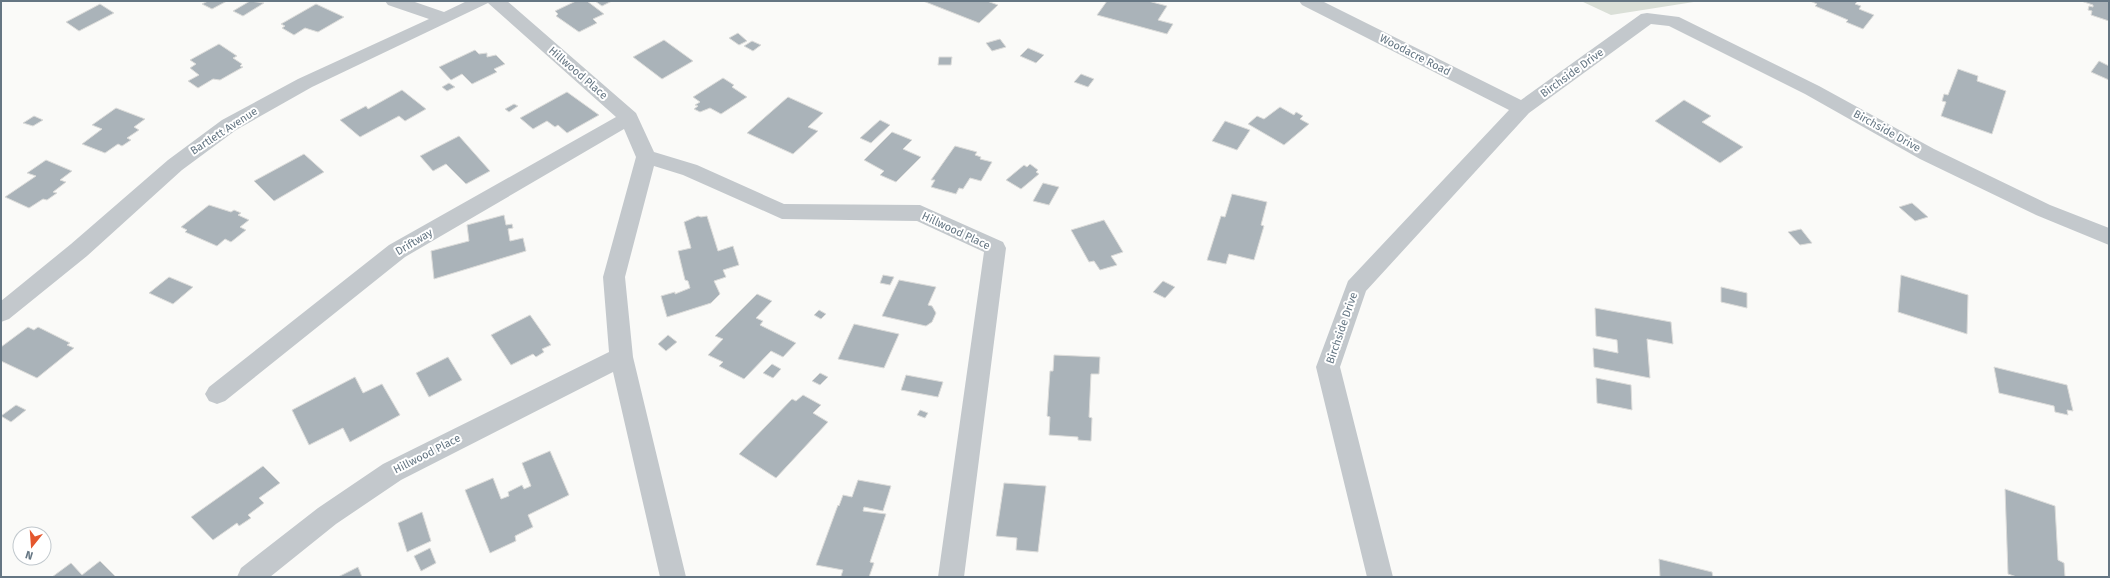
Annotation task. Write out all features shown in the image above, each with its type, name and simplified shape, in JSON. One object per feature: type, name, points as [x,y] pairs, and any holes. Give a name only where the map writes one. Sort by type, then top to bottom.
[{"type":"street","points":[[394,1],[445,18]]},
{"type":"street","name":"Bartlett Avenue","points":[[1,313],[79,250],[175,165],[229,125],[305,83],[481,1]]},
{"type":"street","name":"Hillwood Place","points":[[496,1],[629,118],[646,156],[690,170],[782,211],[920,214],[995,248],[951,577]]},
{"type":"street","name":"Woodacre Road","points":[[1308,1],[1522,108]]},
{"type":"street","name":"Birchside Drive","points":[[1380,577],[1328,367],[1356,287],[1522,108],[1647,18],[1673,21],[1812,90],[1927,154],[2044,210],[2109,237]]},
{"type":"street","name":"Driftway","points":[[218,394],[397,251],[629,118]]},
{"type":"street","points":[[646,156],[614,277],[621,357],[673,577]]},
{"type":"street","name":"Hillwood Place","points":[[250,577],[327,516],[392,472],[621,357]]},
{"type":"shaded area","points":[[1581,1],[1700,1],[1611,15]]},
{"type":"building","points":[[208,1],[227,1],[212,9],[202,4]]},
{"type":"building","points":[[250,1],[264,3],[243,16],[233,11]]},
{"type":"building","points":[[576,1],[587,1],[604,14],[593,19],[597,23],[579,32],[556,16],[558,14],[555,11]]},
{"type":"building","points":[[595,1],[612,1],[602,6]]},
{"type":"building","points":[[923,1],[987,1],[998,5],[979,23]]},
{"type":"building","points":[[1107,1],[1148,1],[1167,6],[1158,20],[1173,24],[1167,34],[1097,15]]},
{"type":"building","points":[[1810,1],[1858,1],[1855,4],[1861,6],[1859,9],[1874,15],[1863,29],[1846,22],[1848,20],[1815,6],[1817,4]]},
{"type":"building","points":[[2081,1],[2109,1],[2109,21],[2091,15],[2092,11],[2088,10],[2089,6],[2093,7],[2093,5]]},
{"type":"building","points":[[100,4],[114,13],[79,31],[66,22]]},
{"type":"building","points":[[316,4],[344,17],[318,32],[305,28],[294,35],[282,28],[285,26],[281,24]]},
{"type":"building","points":[[738,33],[747,41],[739,45],[729,38]]},
{"type":"building","points":[[1000,39],[1006,47],[992,51],[986,43]]},
{"type":"building","points":[[664,40],[693,61],[662,79],[633,57]]},
{"type":"building","points":[[752,41],[761,45],[753,51],[744,46]]},
{"type":"building","points":[[219,44],[237,56],[233,58],[242,64],[240,66],[243,67],[220,80],[213,79],[198,88],[188,81],[199,75],[190,68],[196,64],[190,60]]},
{"type":"building","points":[[1028,48],[1044,55],[1036,63],[1020,56]]},
{"type":"building","points":[[475,50],[479,54],[487,53],[487,57],[496,55],[505,64],[494,69],[497,72],[472,84],[462,74],[451,80],[439,67]]},
{"type":"building","points":[[939,57],[952,57],[951,65],[938,65]]},
{"type":"building","points":[[2099,61],[2109,66],[2109,80],[2091,72]]},
{"type":"building","points":[[1958,69],[1978,76],[1977,81],[2006,91],[1992,134],[1941,116],[1946,102],[1942,101],[1944,94],[1948,95]]},
{"type":"building","points":[[1081,74],[1094,79],[1088,87],[1074,82]]},
{"type":"building","points":[[723,78],[734,85],[732,87],[747,97],[721,114],[710,108],[700,112],[694,109],[698,106],[695,105],[700,102],[693,97]]},
{"type":"building","points":[[449,83],[455,87],[447,91],[442,87]]},
{"type":"building","points":[[402,90],[426,109],[405,121],[399,116],[360,137],[340,120],[366,106],[368,109]]},
{"type":"building","points":[[567,92],[599,115],[567,133],[558,125],[555,127],[547,121],[533,129],[520,118]]},
{"type":"building","points":[[788,97],[823,113],[808,127],[818,131],[793,154],[747,133]]},
{"type":"building","points":[[1684,100],[1711,116],[1702,122],[1743,147],[1720,163],[1655,121]]},
{"type":"building","points":[[514,104],[518,106],[509,112],[505,109]]},
{"type":"building","points":[[1280,107],[1294,115],[1296,112],[1303,116],[1300,119],[1309,124],[1284,145],[1248,124],[1257,116],[1264,119]]},
{"type":"building","points":[[116,108],[145,119],[134,127],[139,130],[127,138],[131,140],[122,146],[118,144],[105,153],[82,144],[102,129],[92,125]]},
{"type":"building","points":[[34,116],[43,120],[33,126],[23,123]]},
{"type":"building","points":[[880,120],[890,125],[871,143],[860,138]]},
{"type":"building","points":[[1225,121],[1250,130],[1237,150],[1212,141]]},
{"type":"building","points":[[892,132],[912,140],[903,149],[921,157],[896,182],[880,175],[884,171],[864,160]]},
{"type":"building","points":[[459,136],[490,171],[466,184],[446,164],[433,171],[420,156]]},
{"type":"building","points":[[955,146],[977,152],[975,155],[981,157],[980,159],[992,162],[981,181],[970,178],[963,189],[959,188],[956,194],[931,187],[935,180],[931,180]]},
{"type":"building","points":[[304,154],[324,172],[274,201],[254,181]]},
{"type":"building","points":[[46,160],[72,171],[60,180],[66,182],[53,192],[57,193],[47,200],[43,199],[29,208],[5,197],[36,176],[27,173]]},
{"type":"building","points":[[1030,164],[1038,170],[1036,172],[1039,174],[1021,189],[1006,180],[1024,165],[1027,167]]},
{"type":"building","points":[[1043,183],[1059,187],[1049,205],[1033,201]]},
{"type":"building","points":[[1232,194],[1267,202],[1261,225],[1264,226],[1254,260],[1229,254],[1226,264],[1207,260],[1221,216],[1225,217]]},
{"type":"building","points":[[1912,203],[1928,217],[1915,221],[1899,207]]},
{"type":"building","points":[[209,205],[231,212],[234,210],[241,213],[238,215],[249,220],[240,227],[246,230],[231,242],[225,239],[217,246],[185,232],[187,230],[181,227]]},
{"type":"building","points":[[504,215],[506,225],[512,224],[513,228],[508,229],[510,241],[523,238],[526,251],[434,279],[431,251],[469,241],[467,225]]},
{"type":"building","points":[[698,216],[707,216],[718,251],[733,246],[739,265],[723,270],[726,277],[714,281],[720,294],[711,303],[667,317],[661,296],[675,292],[675,294],[690,288],[688,281],[685,280],[678,251],[691,248],[684,222]]},
{"type":"building","points":[[1104,220],[1123,252],[1111,256],[1117,265],[1100,270],[1094,261],[1089,262],[1071,230]]},
{"type":"building","points":[[1801,229],[1812,243],[1800,245],[1788,232]]},
{"type":"building","points":[[883,275],[894,277],[890,285],[880,283]]},
{"type":"building","points":[[1901,275],[1968,295],[1967,334],[1898,312]]},
{"type":"building","points":[[169,277],[193,287],[173,304],[149,293]]},
{"type":"building","points":[[899,280],[936,287],[928,305],[932,306],[936,313],[932,322],[926,326],[882,316]]},
{"type":"building","points":[[1163,281],[1175,287],[1165,298],[1153,292]]},
{"type":"building","points":[[1721,287],[1747,293],[1747,308],[1721,302]]},
{"type":"building","points":[[757,294],[772,301],[756,318],[763,321],[760,325],[796,343],[783,357],[771,351],[744,379],[719,366],[723,362],[708,355],[723,339],[715,336]]},
{"type":"building","points":[[1595,308],[1671,322],[1673,344],[1647,339],[1650,378],[1594,367],[1593,348],[1618,353],[1617,340],[1596,336]]},
{"type":"building","points":[[819,310],[826,314],[821,319],[814,315]]},
{"type":"building","points":[[530,315],[551,345],[542,349],[544,352],[536,357],[533,354],[511,365],[491,335]]},
{"type":"building","points":[[854,324],[899,334],[884,368],[838,359]]},
{"type":"building","points":[[28,327],[34,330],[38,327],[70,343],[67,345],[74,348],[37,378],[1,361],[1,347]]},
{"type":"building","points":[[668,335],[677,342],[666,351],[658,344]]},
{"type":"building","points":[[1054,355],[1100,357],[1099,374],[1091,374],[1089,417],[1092,418],[1091,441],[1078,440],[1078,437],[1049,435],[1050,417],[1047,416],[1050,371],[1053,371]]},
{"type":"building","points":[[448,357],[462,380],[429,397],[416,373]]},
{"type":"building","points":[[772,364],[781,369],[773,378],[763,373]]},
{"type":"building","points":[[1994,367],[2067,385],[2073,411],[2067,410],[2068,415],[2055,412],[2054,406],[1999,393]]},
{"type":"building","points":[[820,373],[828,377],[820,385],[812,381]]},
{"type":"building","points":[[906,375],[943,382],[938,397],[901,390]]},
{"type":"building","points":[[355,377],[363,393],[382,384],[400,415],[350,442],[343,428],[309,445],[292,410]]},
{"type":"building","points":[[1596,378],[1631,385],[1632,410],[1597,403]]},
{"type":"building","points":[[803,395],[821,405],[813,413],[828,422],[776,478],[739,454],[792,399],[796,401]]},
{"type":"building","points":[[16,405],[26,410],[11,422],[1,416]]},
{"type":"building","points":[[920,410],[928,413],[925,418],[917,415]]},
{"type":"building","points":[[550,451],[569,495],[528,515],[533,527],[515,536],[516,541],[490,553],[465,490],[493,478],[501,499],[509,496],[508,492],[522,485],[524,489],[531,486],[522,463]]},
{"type":"building","points":[[263,466],[280,483],[259,498],[264,503],[248,515],[251,518],[239,526],[237,523],[213,540],[191,517]]},
{"type":"building","points":[[858,480],[891,486],[883,511],[864,507],[863,511],[886,514],[870,562],[874,563],[869,577],[845,577],[841,576],[843,570],[816,565],[838,505],[839,506],[843,495],[852,497]]},
{"type":"building","points":[[1004,483],[1046,486],[1038,552],[1016,550],[1017,538],[996,536]]},
{"type":"building","points":[[2005,489],[2055,506],[2058,560],[2064,563],[2065,577],[2017,577],[2008,574]]},
{"type":"building","points":[[422,512],[431,541],[407,552],[398,523]]},
{"type":"building","points":[[430,548],[436,563],[421,571],[414,556]]},
{"type":"building","points":[[1659,559],[1712,572],[1713,577],[1660,577]]},
{"type":"building","points":[[100,561],[116,577],[52,577],[71,563],[82,575]]},
{"type":"building","points":[[358,567],[362,577],[338,577]]}]
